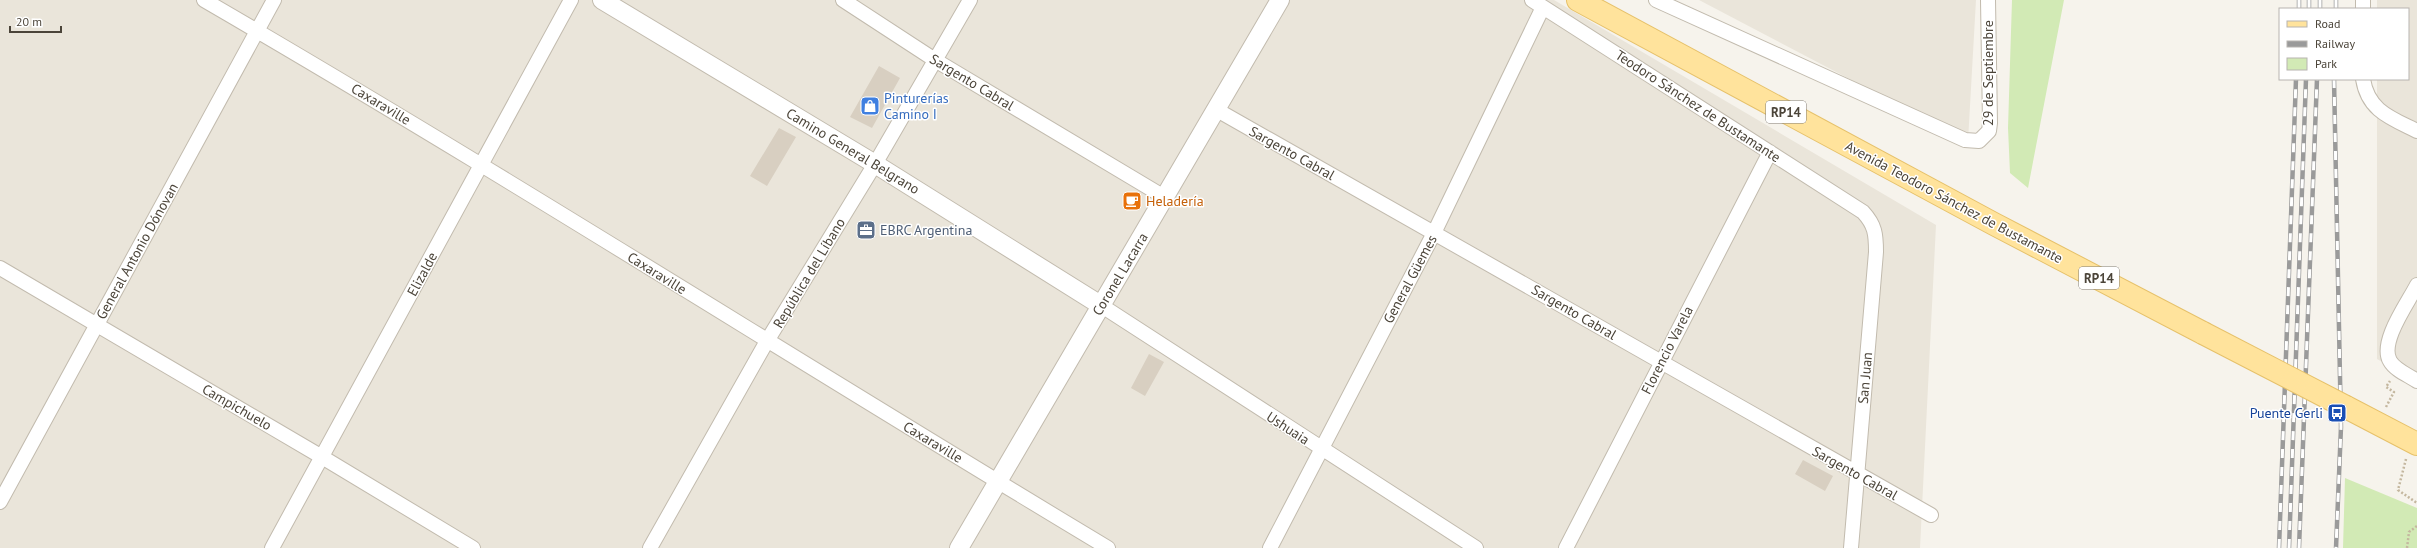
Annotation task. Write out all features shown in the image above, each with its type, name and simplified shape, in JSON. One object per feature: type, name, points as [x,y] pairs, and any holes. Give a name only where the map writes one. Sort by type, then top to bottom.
[{"type":"main road","name":"Avenida Teodoro Sánchez de Bustamante","points":[[1578,0],[1994,224],[2414,443]]},
{"type":"street","name":"Caxaraville","points":[[204,0],[481,164],[1108,548]]},
{"type":"street","name":"General Antonio Dónovan","points":[[0,502],[274,0]]},
{"type":"street","name":"Elizalde","points":[[272,548],[571,0]]},
{"type":"street","name":"Camino General Belgrano","points":[[602,0],[875,164],[1102,306]]},
{"type":"street","name":"Sargento Cabral","points":[[843,0],[935,60],[1166,198]]},
{"type":"street","name":"República del Líbano","points":[[650,548],[768,341],[875,164],[970,0]]},
{"type":"street","name":"Coronel Lacarra","points":[[959,548],[1166,198],[1280,0]]},
{"type":"street","points":[[1656,0],[1671,3]]},
{"type":"street","name":"29 de Septiembre","points":[[1671,3],[1965,140],[1979,141],[1989,131],[1990,123],[1988,0]]},
{"type":"street","name":"Teodoro Sánchez de Bustamante","points":[[1538,3],[1863,212]]},
{"type":"street","name":"General Güemes","points":[[1270,548],[1320,449],[1434,233],[1538,3]]},
{"type":"street","points":[[2363,80],[2366,92],[2379,112],[2417,131]]},
{"type":"street","name":"Sargento Cabral","points":[[1216,110],[1931,515]]},
{"type":"street","name":"Florencio Varela","points":[[1566,548],[1660,361],[1770,152]]},
{"type":"street","name":"San Juan","points":[[1851,548],[1876,252],[1876,230],[1863,212]]},
{"type":"street","name":"Campichuelo","points":[[0,268],[322,457],[473,548]]},
{"type":"street","points":[[2417,285],[2388,340],[2386,351],[2393,365],[2417,381]]},
{"type":"street","name":"Ushuaia","points":[[1102,306],[1320,449],[1476,548]]},
{"type":"path","points":[[2377,423],[2394,392],[2386,387],[2393,365]]},
{"type":"path","points":[[2414,443],[2398,490],[2417,503]]},
{"type":"path","points":[[2407,548],[2409,532],[2417,526]]},
{"type":"shaded area","points":[[0,0],[1554,0],[1936,225],[1920,548],[0,548]]},
{"type":"shaded area","points":[[1699,0],[1976,0],[1968,141]]},
{"type":"shaded area","points":[[2377,0],[2417,0],[2417,381],[2377,359],[2377,80],[2409,80],[2409,8],[2377,8]]},
{"type":"green space","points":[[2012,0],[2064,0],[2028,188],[2010,173],[2008,128]]},
{"type":"green space","points":[[2345,478],[2417,508],[2417,548],[2343,548]]},
{"type":"building","points":[[879,66],[900,78],[872,128],[850,117]]},
{"type":"building","points":[[779,128],[796,137],[767,186],[750,176]]},
{"type":"building","points":[[1149,354],[1164,362],[1145,396],[1131,388]]},
{"type":"building","points":[[1803,460],[1833,476],[1825,491],[1795,474]]},
{"type":"railway","points":[[2299,0],[2299,8]]},
{"type":"railway","points":[[2309,0],[2309,8]]},
{"type":"railway","points":[[2320,0],[2320,8]]},
{"type":"railway","points":[[2336,0],[2336,8]]},
{"type":"railway","points":[[2279,548],[2296,80]]},
{"type":"railway","points":[[2289,548],[2306,80]]},
{"type":"railway","points":[[2299,548],[2317,80]]},
{"type":"railway","points":[[2334,80],[2341,427],[2336,548]]},
{"type":"place","name":"Pinturerías Camino I","points":[[870,106]]},
{"type":"place","name":"Heladería","points":[[1132,201]]},
{"type":"place","name":"EBRC Argentina","points":[[866,230]]},
{"type":"place","name":"Puente Gerli","points":[[2337,413]]}]
